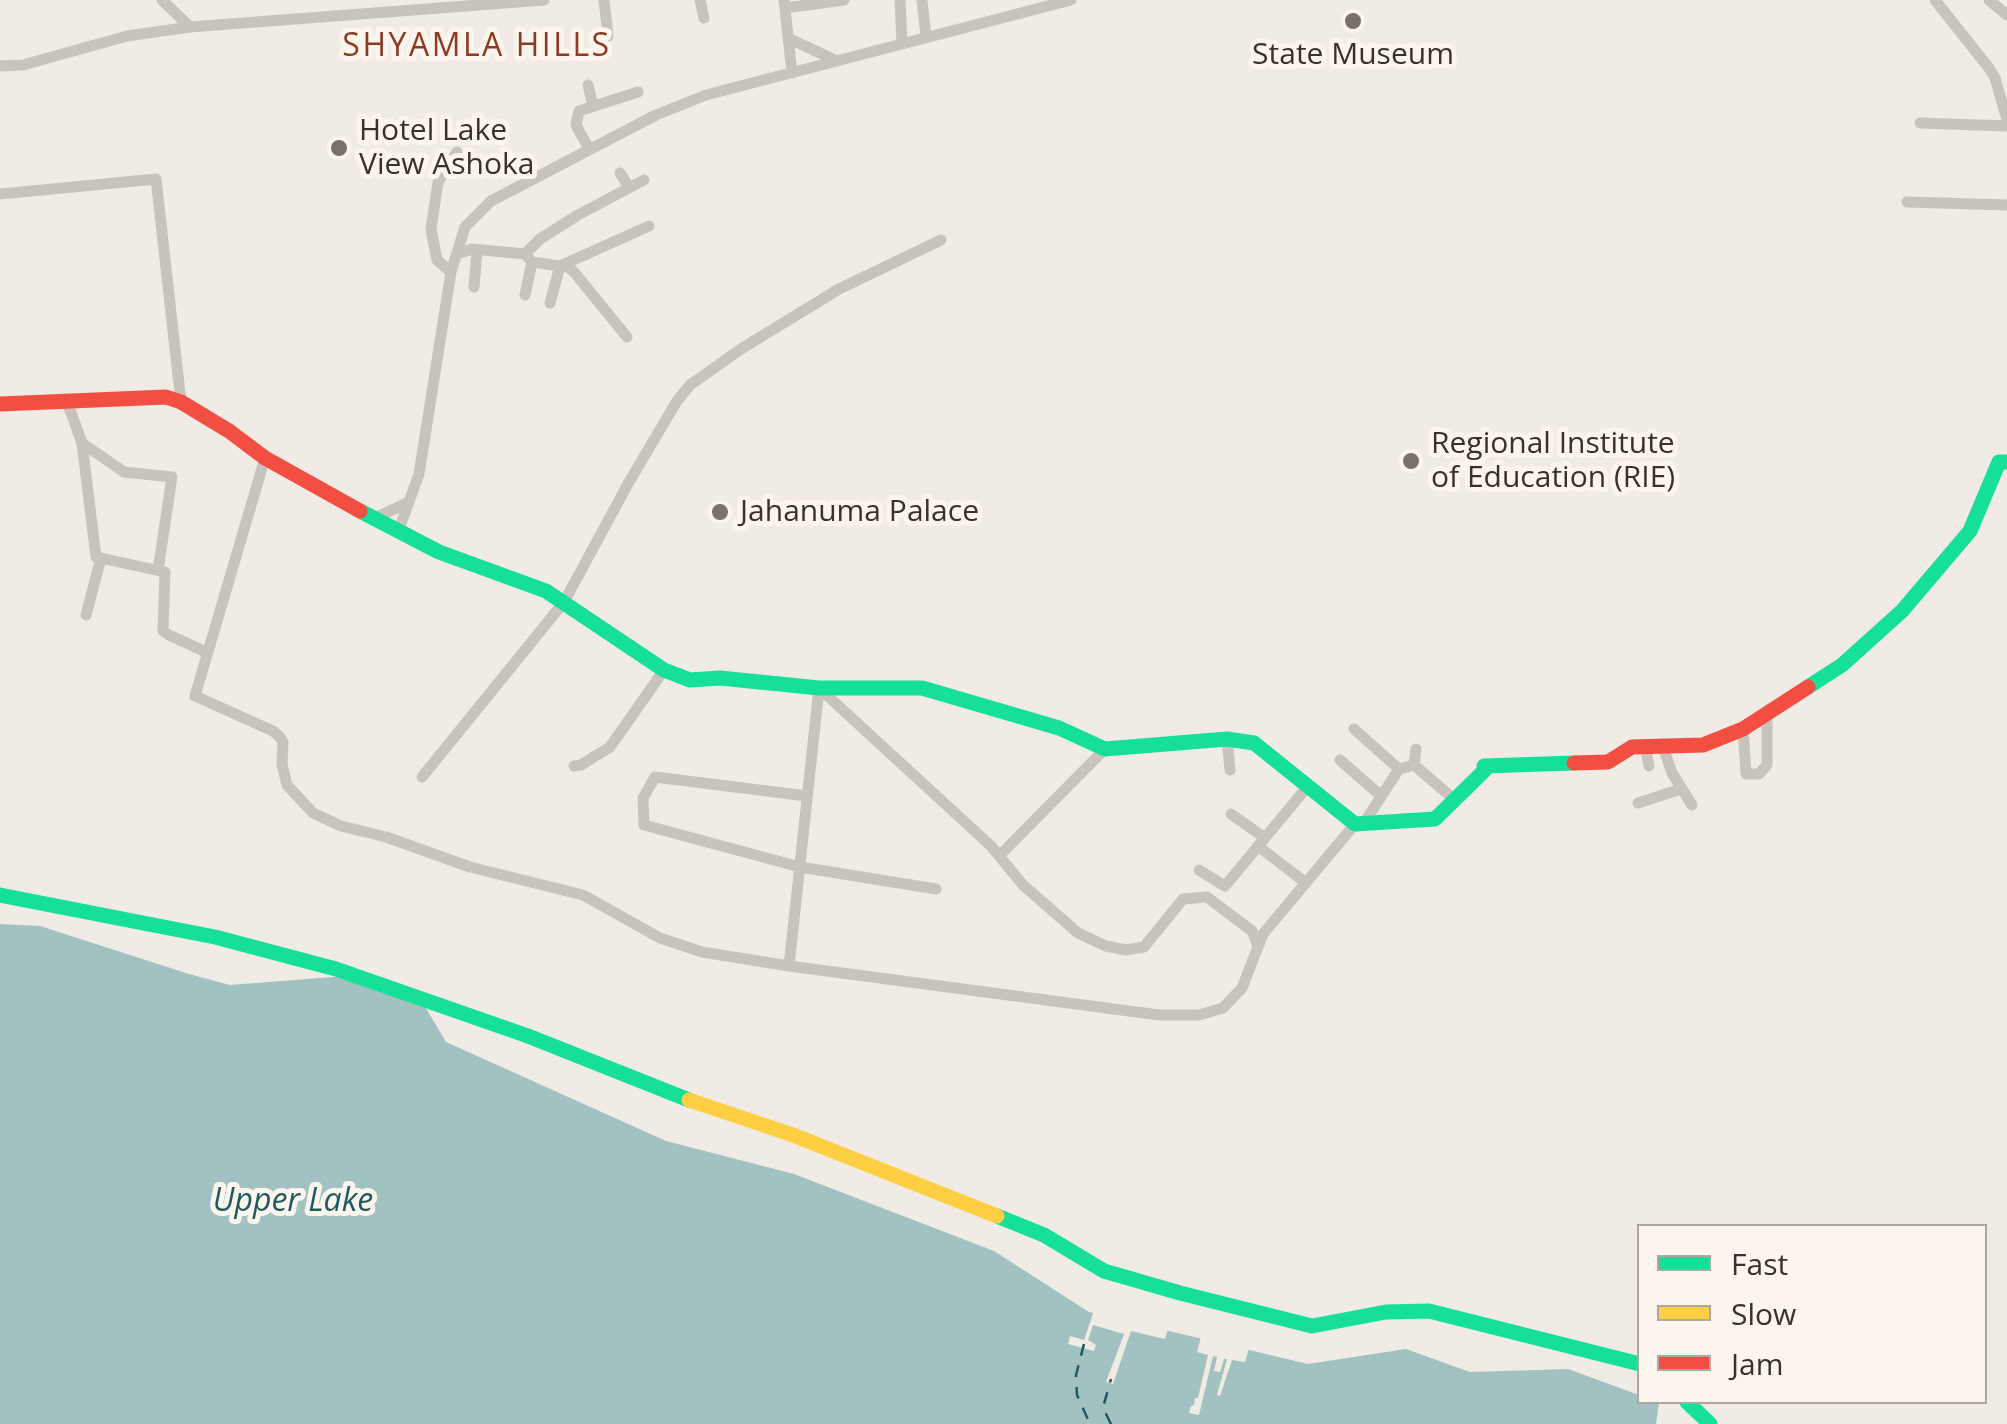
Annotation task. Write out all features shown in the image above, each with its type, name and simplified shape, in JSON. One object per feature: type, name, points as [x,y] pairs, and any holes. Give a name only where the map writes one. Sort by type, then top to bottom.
[{"type":"street","points":[[162,0],[190,27]]},
{"type":"street","points":[[0,66],[23,65],[126,36],[190,27],[544,0]]},
{"type":"street","points":[[604,0],[608,36]]},
{"type":"street","points":[[700,0],[704,18]]},
{"type":"street","points":[[792,73],[785,4],[844,0]]},
{"type":"street","points":[[900,0],[902,44]]},
{"type":"street","points":[[922,0],[926,37]]},
{"type":"street","points":[[398,532],[419,474],[456,254],[465,227],[491,201],[589,149],[706,95],[1071,0]]},
{"type":"street","points":[[1935,0],[2007,85]]},
{"type":"street","points":[[1989,0],[2007,16]]},
{"type":"street","points":[[788,38],[837,61]]},
{"type":"street","points":[[1920,123],[2007,123],[1989,68]]},
{"type":"street","points":[[588,85],[593,106]]},
{"type":"street","points":[[589,149],[576,124],[579,111],[638,92]]},
{"type":"street","points":[[451,272],[437,260],[431,229],[438,182],[457,152]]},
{"type":"street","points":[[620,173],[629,188]]},
{"type":"street","points":[[0,194],[156,179],[181,402]]},
{"type":"street","points":[[525,295],[528,258],[540,238],[644,180]]},
{"type":"street","points":[[1908,202],[2007,204]]},
{"type":"street","points":[[560,266],[649,226]]},
{"type":"street","points":[[422,778],[564,602],[628,482],[690,385],[838,289],[941,240]]},
{"type":"street","points":[[456,254],[478,250],[528,258],[574,272],[627,337]]},
{"type":"street","points":[[474,287],[478,250]]},
{"type":"street","points":[[550,304],[560,266]]},
{"type":"street","points":[[0,404],[166,397],[181,402],[229,430],[265,458],[398,532],[439,552],[546,591],[664,670],[690,680],[720,678],[819,688],[922,688],[1059,728],[1105,749],[1227,740],[1254,743],[1359,823],[1435,819],[1485,770],[1484,766],[1608,762],[1632,746],[1703,745],[1743,730],[1842,665],[1902,610],[1970,531],[1999,462],[2007,462]]},
{"type":"street","points":[[66,400],[82,443],[96,557],[166,572],[164,631],[206,652]]},
{"type":"street","points":[[82,443],[124,472],[172,477],[158,570]]},
{"type":"street","points":[[265,458],[194,696],[279,736],[287,784],[313,813],[341,826],[386,837],[470,867],[583,895],[660,938],[702,952],[1158,1015],[1200,1015],[1223,1008],[1242,988],[1263,934],[1382,796],[1399,769],[1414,765]]},
{"type":"street","points":[[375,518],[409,502]]},
{"type":"street","points":[[86,615],[101,558]]},
{"type":"street","points":[[574,766],[610,747],[664,670]]},
{"type":"street","points":[[789,966],[819,688]]},
{"type":"street","points":[[819,688],[1000,855],[1023,885],[1078,933],[1106,946],[1126,950],[1144,947],[1184,899],[1207,897],[1252,931],[1258,946]]},
{"type":"street","points":[[1743,730],[1746,774],[1759,774],[1767,765],[1767,716]]},
{"type":"street","points":[[1354,729],[1399,769]]},
{"type":"street","points":[[1227,740],[1230,770]]},
{"type":"street","points":[[1649,766],[1654,745]]},
{"type":"street","points":[[1654,745],[1692,805]]},
{"type":"street","points":[[1414,765],[1416,748]]},
{"type":"street","points":[[1000,855],[1105,749]]},
{"type":"street","points":[[1340,760],[1382,796]]},
{"type":"street","points":[[1414,765],[1455,800]]},
{"type":"street","points":[[808,796],[655,777],[643,798],[644,825],[800,867],[936,889]]},
{"type":"street","points":[[1198,870],[1224,886],[1308,786]]},
{"type":"street","points":[[1638,802],[1681,789]]},
{"type":"street","points":[[1232,814],[1306,883]]},
{"type":"street","points":[[0,895],[215,936],[336,969],[462,1012],[665,1092],[793,1135],[1044,1235],[1104,1271],[1180,1293],[1312,1326],[1386,1312],[1430,1310],[1637,1363]]},
{"type":"street","points":[[1688,1404],[1710,1424]]},
{"type":"water","name":"Upper Lake","points":[[0,924],[40,926],[230,985],[346,976],[424,1005],[446,1042],[666,1141],[794,1174],[994,1251],[1089,1312],[1308,1364],[1406,1349],[1470,1372],[1568,1369],[1637,1394],[1637,1404],[1659,1404],[1656,1424],[0,1424]]},
{"type":"pier","points":[[1095,1308],[1169,1326],[1165,1339],[1131,1331],[1113,1384],[1106,1382],[1124,1334],[1093,1325],[1088,1340],[1096,1345],[1094,1351],[1068,1344],[1070,1336],[1084,1340]]},
{"type":"pier","points":[[1202,1333],[1250,1345],[1245,1362],[1232,1360],[1220,1396],[1217,1395],[1227,1359],[1220,1372],[1214,1371],[1217,1357],[1213,1356],[1199,1415],[1189,1413],[1198,1398],[1208,1355],[1197,1352]]},
{"type":"ferry route","points":[[1084,1344],[1076,1375],[1077,1395],[1090,1424]]},
{"type":"ferry route","points":[[1111,1379],[1104,1410],[1111,1424]]},
{"type":"traffic: fast","points":[[1808,687],[1842,665],[1902,611],[1970,531],[1999,462],[2007,462]]},
{"type":"traffic: fast","points":[[360,511],[439,552],[546,591],[664,670],[690,680],[720,678],[819,688],[922,688],[1059,728],[1105,749],[1227,739],[1254,743],[1355,824],[1435,819],[1485,770],[1484,766],[1574,763]]},
{"type":"traffic: fast","points":[[0,895],[215,937],[336,969],[528,1036],[689,1100]]},
{"type":"traffic: fast","points":[[997,1216],[1044,1235],[1104,1271],[1312,1326],[1386,1312],[1429,1311],[1637,1363]]},
{"type":"traffic: fast","points":[[1689,1404],[1710,1424]]},
{"type":"traffic: slow","points":[[689,1100],[793,1135],[997,1216]]},
{"type":"traffic: jam","points":[[0,404],[166,397],[181,402],[265,458],[360,511]]},
{"type":"traffic: jam","points":[[1574,763],[1608,762],[1632,747],[1703,745],[1743,729],[1808,687]]},
{"type":"place","name":"State Museum","points":[[1353,21]]},
{"type":"place","name":"Hotel Lake View Ashoka","points":[[339,148]]},
{"type":"place","name":"Regional Institute of Education (RIE)","points":[[1411,461]]},
{"type":"place","name":"Jahanuma Palace","points":[[720,512]]},
{"type":"district","name":"SHYAMLA HILLS","points":[[477,47]]}]
